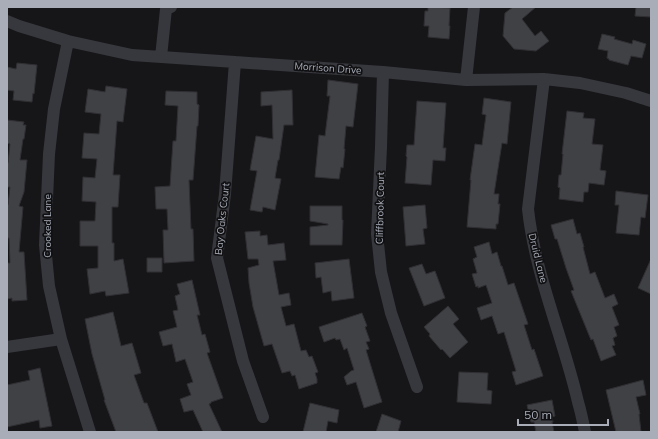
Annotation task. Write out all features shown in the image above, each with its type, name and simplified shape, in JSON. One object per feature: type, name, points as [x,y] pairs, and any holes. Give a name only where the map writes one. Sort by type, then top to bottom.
[{"type":"street","points":[[466,80],[474,7]]},
{"type":"street","points":[[161,57],[167,8]]},
{"type":"street","name":"Morrison Drive","points":[[7,21],[19,26],[68,40],[132,55],[383,72],[466,80],[544,79],[618,91],[651,101]]},
{"type":"street","name":"Crooked Lane","points":[[68,40],[54,109],[49,154],[45,245],[49,286],[61,339],[90,432]]},
{"type":"street","name":"Bay Oaks Court","points":[[235,62],[225,194],[217,258],[243,361],[263,417]]},
{"type":"street","name":"Cliffbrook Court","points":[[383,72],[377,234],[381,272],[391,313],[417,387]]},
{"type":"street","name":"Druid Lane","points":[[544,79],[528,208],[530,229],[539,269],[572,377],[585,432]]},
{"type":"street","points":[[7,347],[61,339]]},
{"type":"building","points":[[428,7],[450,8],[449,39],[428,37],[429,26],[424,26],[425,11],[428,11]]},
{"type":"building","points":[[513,7],[536,7],[522,19],[535,36],[541,31],[549,41],[536,51],[514,49],[503,36],[505,13]]},
{"type":"building","points":[[636,7],[651,7],[651,17],[635,16]]},
{"type":"building","points":[[602,34],[615,37],[614,39],[632,44],[633,40],[646,44],[642,58],[631,56],[628,65],[609,60],[607,58],[608,51],[598,49]]},
{"type":"building","points":[[17,63],[37,65],[32,102],[13,100],[14,91],[7,90],[7,67],[16,69]]},
{"type":"building","points":[[328,80],[358,84],[353,127],[346,126],[343,168],[341,167],[339,179],[315,177],[319,135],[325,136],[330,96],[327,96]]},
{"type":"building","points":[[106,86],[127,89],[123,122],[117,121],[113,175],[120,175],[118,207],[112,207],[112,243],[114,243],[114,261],[123,259],[129,293],[106,296],[105,291],[90,294],[87,269],[98,268],[98,246],[80,246],[80,221],[95,221],[96,202],[82,201],[83,177],[95,178],[97,159],[82,158],[84,133],[99,134],[101,114],[85,112],[88,89],[105,92]]},
{"type":"building","points":[[292,90],[293,125],[284,125],[275,178],[281,179],[275,210],[263,207],[262,212],[250,210],[257,171],[250,170],[256,136],[273,139],[272,105],[261,106],[261,92]]},
{"type":"building","points":[[166,91],[197,92],[197,104],[199,105],[198,126],[193,180],[189,180],[194,261],[164,263],[163,230],[168,230],[167,209],[156,209],[155,187],[170,186],[173,141],[176,141],[178,106],[165,105]]},
{"type":"building","points":[[484,98],[511,102],[507,144],[502,143],[494,194],[499,194],[498,204],[500,204],[496,229],[467,227],[470,180],[475,144],[482,145],[486,115],[482,114]]},
{"type":"building","points":[[417,101],[446,103],[443,148],[446,148],[445,161],[433,160],[431,185],[405,183],[407,145],[414,145]]},
{"type":"building","points":[[567,111],[584,113],[583,118],[595,119],[592,144],[603,145],[600,170],[606,171],[604,185],[589,183],[588,192],[584,192],[583,202],[559,199],[559,175],[561,175]]},
{"type":"building","points":[[7,120],[24,122],[23,125],[26,125],[20,160],[27,160],[24,192],[19,206],[23,207],[19,252],[24,252],[27,300],[12,301],[12,298],[7,299],[7,263],[10,263],[9,238],[7,238],[7,205],[10,187],[7,187],[7,163],[10,144],[7,143]]},
{"type":"building","points":[[616,191],[648,195],[645,218],[641,217],[639,235],[616,233],[619,205],[615,205]]},
{"type":"building","points":[[425,205],[427,228],[423,229],[425,244],[406,246],[403,207]]},
{"type":"building","points":[[310,206],[342,206],[342,245],[310,245],[310,227],[328,224],[310,221]]},
{"type":"building","points":[[573,219],[577,234],[580,233],[590,274],[595,272],[605,298],[614,294],[618,304],[612,307],[619,325],[614,327],[617,336],[613,338],[615,345],[612,346],[616,355],[601,361],[593,339],[591,340],[571,291],[574,290],[551,225]]},
{"type":"building","points":[[260,231],[260,236],[267,235],[268,245],[284,243],[286,260],[273,261],[279,295],[289,293],[291,305],[281,307],[286,326],[294,324],[301,351],[306,350],[309,357],[312,356],[318,372],[315,373],[317,383],[299,389],[295,375],[292,376],[290,371],[282,373],[272,344],[264,346],[253,307],[248,268],[259,265],[258,259],[248,259],[245,232]]},
{"type":"building","points":[[489,242],[492,254],[497,252],[508,285],[514,283],[528,324],[524,325],[532,350],[534,349],[543,376],[516,385],[512,372],[516,371],[504,332],[498,334],[492,316],[481,320],[477,308],[492,303],[486,285],[478,288],[478,286],[476,287],[472,274],[477,273],[473,259],[477,257],[474,247]]},
{"type":"building","points":[[147,258],[162,258],[162,272],[147,272]]},
{"type":"building","points":[[349,259],[354,298],[332,301],[331,291],[323,293],[321,277],[316,278],[315,263]]},
{"type":"building","points":[[651,259],[651,294],[638,288]]},
{"type":"building","points":[[422,264],[426,274],[435,271],[445,298],[424,306],[409,268]]},
{"type":"building","points":[[192,280],[200,315],[197,315],[202,335],[205,334],[210,352],[207,353],[223,398],[209,404],[222,432],[203,432],[193,410],[184,412],[180,399],[191,395],[187,384],[193,382],[185,359],[176,362],[172,344],[163,346],[159,332],[177,327],[173,311],[178,310],[175,296],[180,294],[177,284]]},
{"type":"building","points":[[448,306],[459,319],[453,324],[468,342],[450,358],[429,336],[430,334],[424,327]]},
{"type":"building","points":[[113,312],[121,346],[132,343],[141,373],[134,375],[144,403],[147,403],[158,432],[116,432],[104,400],[85,319]]},
{"type":"building","points":[[362,313],[367,326],[365,327],[370,341],[366,342],[369,349],[366,350],[382,402],[364,408],[356,382],[347,385],[344,377],[354,370],[347,348],[344,350],[340,339],[336,340],[335,338],[324,342],[319,327]]},
{"type":"building","points":[[40,368],[52,426],[40,428],[39,420],[7,427],[7,385],[30,380],[28,371]]},
{"type":"building","points":[[459,372],[488,373],[487,390],[492,391],[491,404],[457,402]]},
{"type":"building","points":[[643,380],[646,395],[636,397],[640,414],[641,432],[616,432],[606,390]]},
{"type":"building","points":[[552,400],[555,416],[552,417],[554,432],[536,432],[534,422],[531,422],[527,405]]},
{"type":"building","points":[[310,403],[339,410],[337,423],[328,421],[326,432],[303,432]]},
{"type":"building","points":[[382,414],[401,421],[398,432],[376,432]]}]
